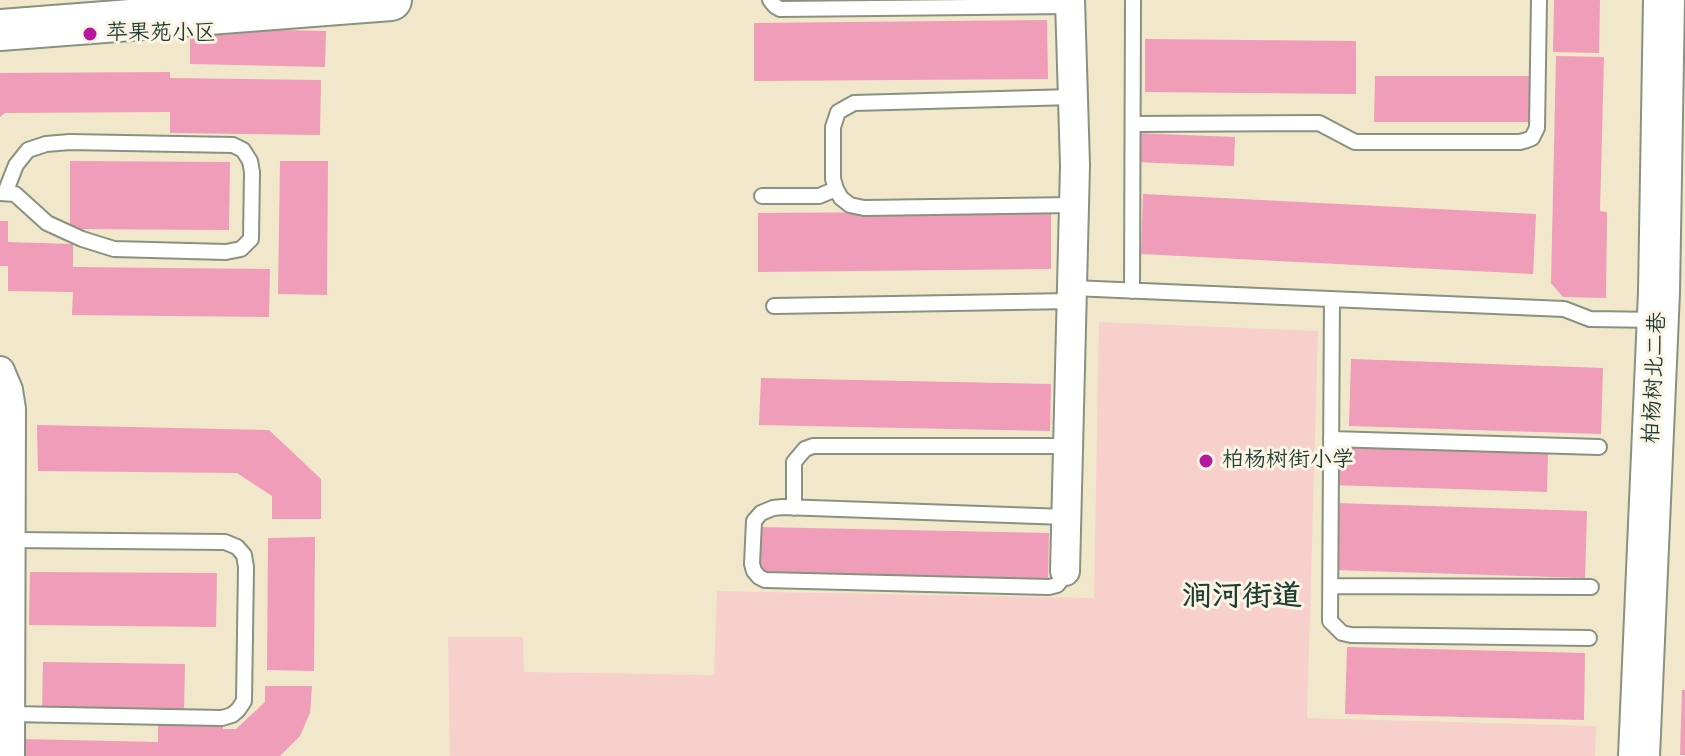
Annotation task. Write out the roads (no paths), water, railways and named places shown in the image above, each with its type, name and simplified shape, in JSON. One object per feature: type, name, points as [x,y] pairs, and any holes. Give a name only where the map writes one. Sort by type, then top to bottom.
[{"type":"street","points":[[0,14],[166,0]]},
{"type":"street","points":[[0,30],[391,0]]},
{"type":"street","name":"柏杨树北二巷","points":[[1639,756],[1658,320],[1664,0]]},
{"type":"street","name":"柏杨树北二巷","points":[[1651,756],[1671,287],[1676,0]]},
{"type":"street","points":[[1065,571],[1075,165],[1070,3]]},
{"type":"street","points":[[0,371],[8,390],[11,409],[5,674],[10,714],[10,756]]},
{"type":"lane","points":[[770,0],[780,9],[1070,3]]},
{"type":"lane","points":[[1132,291],[1133,0]]},
{"type":"lane","points":[[1133,124],[1319,123],[1355,142],[1527,140],[1532,138],[1537,128],[1539,0]]},
{"type":"lane","points":[[1073,97],[854,103],[838,112],[833,127],[833,179],[841,198],[850,205],[864,208],[1074,205]]},
{"type":"lane","points":[[46,144],[233,145],[243,150],[250,161],[251,239],[241,249],[226,252],[114,249],[47,223],[15,194],[2,193],[16,165],[28,150],[46,144]]},
{"type":"lane","points":[[762,196],[819,196],[836,189]]},
{"type":"lane","points":[[774,306],[1132,291],[1564,309],[1590,319],[1658,320]]},
{"type":"lane","points":[[1332,299],[1330,621],[1342,633],[1351,635],[1589,638]]},
{"type":"lane","points":[[1331,439],[1599,447]]},
{"type":"lane","points":[[794,508],[794,462],[805,449],[813,446],[1068,446]]},
{"type":"lane","points":[[1065,571],[1057,585],[1049,587],[765,580],[754,571],[752,564],[754,521],[761,513],[773,508],[1066,517]]},
{"type":"lane","points":[[7,548],[225,542],[237,547],[244,555],[246,567],[244,701],[232,715],[222,718],[10,714]]},
{"type":"lane","points":[[1331,586],[1591,587]]},
{"type":"place","name":"苹果苑小区","points":[[90,34]]},
{"type":"place","name":"柏杨树街小学","points":[[1206,461]]},
{"type":"district","name":"涧河街道","points":[[1242,599]]}]
